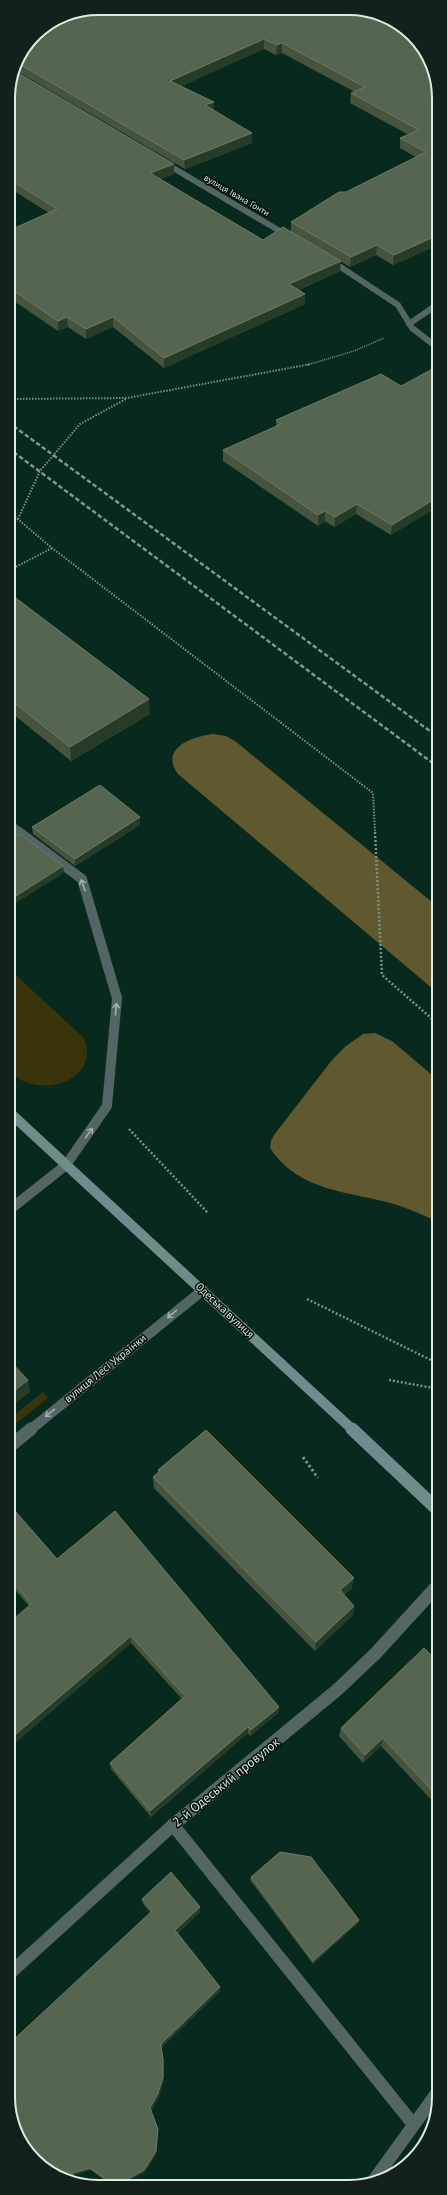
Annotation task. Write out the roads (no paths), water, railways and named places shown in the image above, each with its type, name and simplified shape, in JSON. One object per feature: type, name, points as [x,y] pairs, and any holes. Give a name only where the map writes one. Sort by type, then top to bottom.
[{"type":"main road","name":"Одеська вулиця","points":[[15,1118],[203,1290],[432,1504]]},
{"type":"street","name":"вулиця Івана Гонти","points":[[154,157],[297,240]]},
{"type":"street","points":[[323,256],[398,305],[409,324],[432,343]]},
{"type":"street","points":[[409,324],[432,308]]},
{"type":"street","points":[[15,828],[82,879],[117,998],[108,1106],[66,1165],[15,1205]]},
{"type":"street","name":"вулиця Лесі Українки","points":[[15,1442],[203,1290]]},
{"type":"street","name":"2-й Одеський провулок","points":[[15,1969],[173,1825],[337,1690],[376,1653],[432,1592]]},
{"type":"street","points":[[173,1825],[413,2124]]},
{"type":"street","points":[[378,2175],[432,2099]]},
{"type":"railway","points":[[15,427],[432,733]]},
{"type":"railway","points":[[15,453],[432,763]]}]
